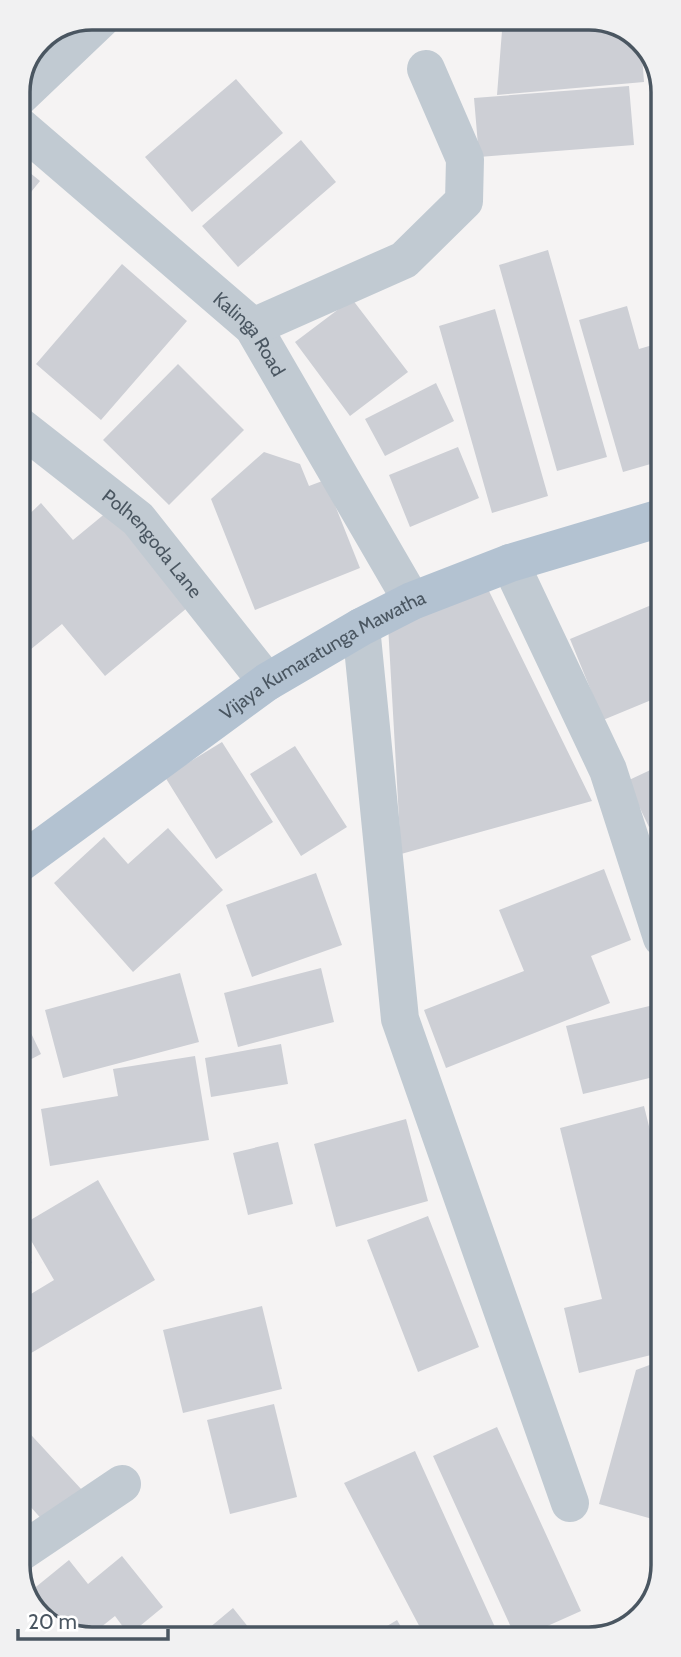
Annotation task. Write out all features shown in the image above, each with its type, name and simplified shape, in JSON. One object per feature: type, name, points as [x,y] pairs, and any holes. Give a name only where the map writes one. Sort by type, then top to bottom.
[{"type":"main road","name":"Vijaya Kumaratunga Mawatha","points":[[30,856],[267,682],[361,627],[412,601],[510,563],[651,521]]},
{"type":"street","points":[[30,86],[89,30]]},
{"type":"street","points":[[253,327],[404,260],[464,201],[465,159],[426,69]]},
{"type":"street","name":"Kalinga Road","points":[[30,135],[253,327],[412,601]]},
{"type":"street","name":"Polhengoda Lane","points":[[30,434],[138,519],[267,682]]},
{"type":"street","points":[[510,563],[608,770],[651,904]]},
{"type":"street","points":[[361,627],[400,1019],[570,1503]]},
{"type":"street","points":[[30,1546],[122,1484]]},
{"type":"building","points":[[502,30],[601,31],[617,36],[627,43],[642,60],[644,82],[497,95]]},
{"type":"building","points":[[236,79],[283,133],[192,212],[145,157]]},
{"type":"building","points":[[629,86],[634,145],[479,157],[474,98]]},
{"type":"building","points":[[301,140],[336,182],[238,267],[202,226]]},
{"type":"building","points":[[30,173],[40,181],[30,193]]},
{"type":"building","points":[[548,250],[607,457],[557,471],[499,265]]},
{"type":"building","points":[[122,264],[187,321],[101,420],[36,364]]},
{"type":"building","points":[[352,299],[408,372],[350,416],[295,342]]},
{"type":"building","points":[[627,306],[639,349],[651,345],[651,464],[623,472],[579,320]]},
{"type":"building","points":[[495,309],[548,496],[492,513],[439,326]]},
{"type":"building","points":[[178,364],[244,430],[169,505],[103,440]]},
{"type":"building","points":[[436,383],[454,421],[385,456],[365,419]]},
{"type":"building","points":[[458,447],[479,498],[410,527],[389,475]]},
{"type":"building","points":[[264,452],[300,464],[309,486],[325,480],[360,568],[255,610],[211,499]]},
{"type":"building","points":[[41,503],[73,540],[113,507],[193,603],[105,676],[62,624],[30,650],[30,514]]},
{"type":"building","points":[[487,587],[592,801],[401,854],[388,625]]},
{"type":"building","points":[[651,605],[651,700],[603,720],[570,639]]},
{"type":"building","points":[[222,742],[273,822],[216,859],[165,777]]},
{"type":"building","points":[[295,746],[347,827],[301,856],[250,774]]},
{"type":"building","points":[[651,770],[649,827],[627,781]]},
{"type":"building","points":[[168,828],[223,890],[133,972],[54,883],[104,837],[128,864]]},
{"type":"building","points":[[604,869],[631,940],[591,956],[610,1003],[446,1068],[424,1010],[524,971],[499,910]]},
{"type":"building","points":[[316,873],[342,945],[252,977],[226,905]]},
{"type":"building","points":[[321,968],[334,1022],[238,1047],[224,993]]},
{"type":"building","points":[[180,973],[199,1042],[63,1078],[45,1010]]},
{"type":"building","points":[[651,1006],[651,1078],[583,1094],[566,1026]]},
{"type":"building","points":[[30,1031],[41,1054],[30,1060]]},
{"type":"building","points":[[281,1044],[288,1084],[211,1097],[205,1058]]},
{"type":"building","points":[[195,1056],[209,1140],[50,1166],[41,1109],[118,1096],[113,1069]]},
{"type":"building","points":[[644,1106],[651,1134],[651,1355],[579,1373],[564,1308],[602,1299],[560,1128]]},
{"type":"building","points":[[406,1119],[428,1201],[336,1227],[314,1144]]},
{"type":"building","points":[[278,1142],[293,1204],[248,1215],[233,1153]]},
{"type":"building","points":[[98,1180],[155,1280],[30,1354],[30,1295],[54,1280],[30,1239],[30,1220]]},
{"type":"building","points":[[428,1216],[479,1347],[418,1372],[367,1240]]},
{"type":"building","points":[[262,1306],[282,1389],[183,1413],[163,1330]]},
{"type":"building","points":[[651,1364],[651,1519],[599,1504],[636,1370]]},
{"type":"building","points":[[274,1404],[297,1497],[230,1514],[207,1420]]},
{"type":"building","points":[[497,1427],[581,1611],[545,1627],[511,1627],[433,1456]]},
{"type":"building","points":[[30,1434],[82,1490],[45,1523],[30,1506]]},
{"type":"building","points":[[415,1451],[495,1627],[420,1627],[344,1483]]},
{"type":"building","points":[[122,1556],[163,1607],[139,1627],[123,1627],[115,1616],[101,1627],[80,1626],[64,1621],[54,1614],[40,1600],[34,1588],[69,1560],[88,1584]]},
{"type":"building","points":[[233,1608],[248,1627],[210,1627]]},
{"type":"building","points":[[397,1620],[401,1627],[385,1627]]}]
